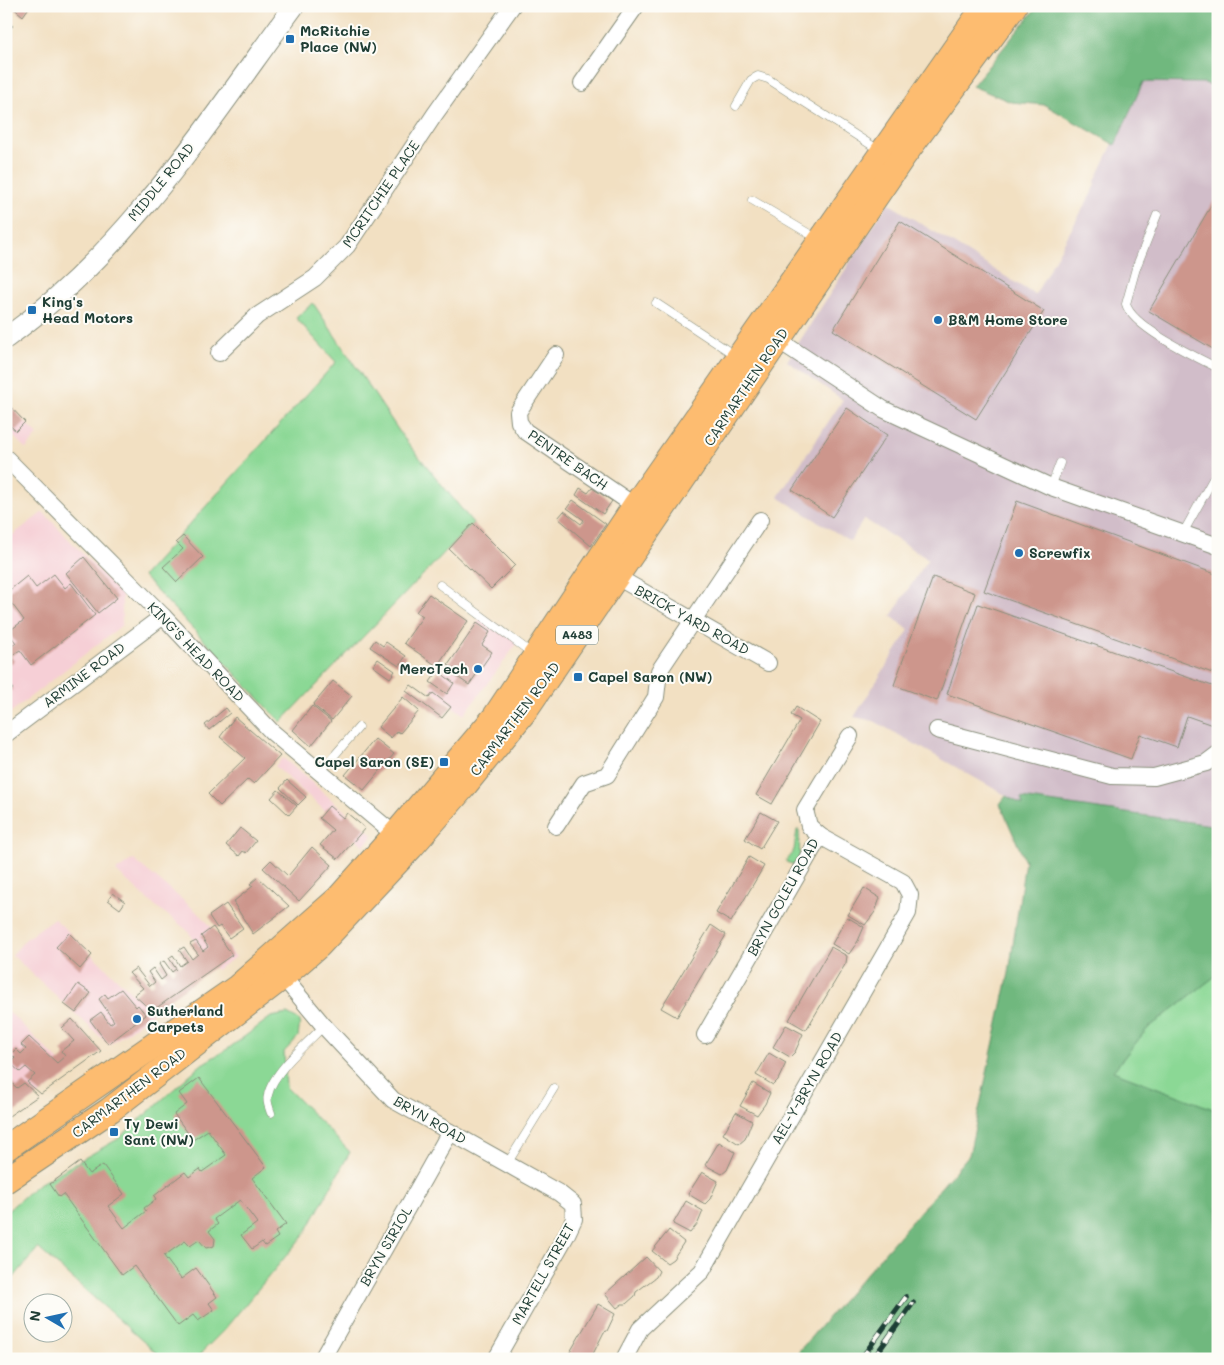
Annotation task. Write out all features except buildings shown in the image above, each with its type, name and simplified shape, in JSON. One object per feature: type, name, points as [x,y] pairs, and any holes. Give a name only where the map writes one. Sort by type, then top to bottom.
[{"type":"main road","name":"CARMARTHEN ROAD","points":[[6,1148],[238,987],[338,899],[395,835],[494,717],[635,506],[819,240],[985,6]]},
{"type":"main road","name":"CARMARTHEN ROAD","points":[[6,1180],[110,1110],[281,978],[344,919],[464,786],[523,713],[904,155],[1014,6]]},
{"type":"street","name":"MIDDLE ROAD","points":[[6,338],[64,292],[98,258],[179,161],[294,6]]},
{"type":"street","name":"MCRITCHIE PLACE","points":[[219,353],[257,316],[315,278],[347,246],[435,114],[512,6]]},
{"type":"street","points":[[582,82],[636,6]]},
{"type":"street","points":[[778,340],[883,409],[1051,487],[1218,546]]},
{"type":"street","name":"PENTRE BACH","points":[[556,355],[518,412],[519,422],[525,431],[635,506]]},
{"type":"street","name":"KING'S HEAD ROAD","points":[[6,458],[162,616],[272,732],[395,835]]},
{"type":"street","points":[[556,826],[584,783],[607,775],[656,697],[659,671],[760,520]]},
{"type":"street","name":"BRICK YARD ROAD","points":[[617,577],[768,663]]},
{"type":"street","name":"ARMINE ROAD","points":[[6,734],[162,616]]},
{"type":"street","points":[[937,730],[1112,776],[1154,777],[1206,763],[1218,754]]},
{"type":"street","name":"BRYN GOLEU ROAD","points":[[705,1035],[820,836],[809,826],[805,810],[850,736]]},
{"type":"street","name":"AEL-Y-BRYN ROAD","points":[[624,1359],[640,1329],[702,1271],[908,913],[910,895],[903,882],[820,836]]},
{"type":"street","name":"BRYN ROAD","points":[[281,978],[289,984],[324,1026],[393,1100],[532,1178]]},
{"type":"street","name":"BRYN SIRIOL","points":[[322,1359],[450,1132]]},
{"type":"street","name":"MARTELL STREET","points":[[496,1359],[574,1219],[575,1211],[569,1199],[532,1178]]},
{"type":"lane","points":[[736,106],[751,80],[758,76],[768,79],[881,152]]},
{"type":"lane","points":[[752,200],[819,240]]},
{"type":"lane","points":[[1157,216],[1136,268],[1126,304],[1127,310],[1149,330],[1218,368]]},
{"type":"lane","points":[[656,304],[738,358]]},
{"type":"lane","points":[[1051,487],[1060,463]]},
{"type":"lane","points":[[1183,533],[1218,470]]},
{"type":"lane","points":[[440,586],[535,656]]},
{"type":"lane","points":[[320,772],[359,726]]},
{"type":"lane","points":[[271,1113],[267,1102],[268,1093],[274,1083],[282,1070],[324,1026]]},
{"type":"lane","points":[[507,1164],[554,1088]]},
{"type":"shaded area","points":[[1143,82],[1204,83],[1218,87],[1218,826],[1021,798],[1023,805],[874,721],[854,717],[909,630],[891,616],[928,559],[864,519],[850,541],[778,497],[843,400],[787,361],[888,203],[1035,295],[1096,185],[1095,181]]},
{"type":"shaded area","points":[[6,402],[38,435],[26,449],[6,429]]},
{"type":"shaded area","points":[[43,512],[122,595],[122,625],[6,716],[6,540]]},
{"type":"shaded area","points":[[483,614],[519,641],[464,715],[430,689]]},
{"type":"shaded area","points":[[283,758],[373,835],[364,846],[275,766]]},
{"type":"shaded area","points":[[133,859],[202,916],[236,957],[216,970],[187,930],[148,900],[116,871]]},
{"type":"shaded area","points":[[54,918],[153,1013],[109,1045],[12,955],[26,939]]},
{"type":"shaded area","points":[[6,1009],[71,1073],[6,1118]]},
{"type":"green space","points":[[1038,6],[1218,6],[1218,87],[1204,83],[1143,82],[1115,145],[1045,105],[1011,102],[972,86]]},
{"type":"green space","points":[[313,303],[403,437],[473,523],[281,722],[143,576],[336,362],[296,318]]},
{"type":"green space","points":[[1006,796],[1023,805],[1021,798],[1218,826],[1218,974],[1147,1029],[1113,1071],[1218,1111],[1218,1359],[792,1359],[969,1155],[1009,973],[1025,861],[1000,804]]},
{"type":"green space","points":[[797,830],[799,830],[800,864],[795,865],[786,862],[794,850]]},
{"type":"green space","points":[[1218,974],[1218,1111],[1113,1071],[1147,1029]]},
{"type":"green space","points":[[287,1014],[300,1021],[298,1037],[284,1052],[286,1087],[350,1152],[306,1232],[223,1331],[195,1359],[163,1359],[38,1248],[6,1287],[6,1212],[37,1185],[118,1139],[202,1064],[229,1048],[271,1017]]},
{"type":"railway","points":[[861,1359],[906,1297]]},
{"type":"railway","points":[[873,1359],[913,1303]]},
{"type":"place","name":"McRitchie Place (NW)","points":[[290,39]]},
{"type":"place","name":"King's Head Motors","points":[[32,310]]},
{"type":"place","name":"B&M Home Store","points":[[938,320]]},
{"type":"place","name":"Screwfix","points":[[1019,553]]},
{"type":"place","name":"MercTech","points":[[478,669]]},
{"type":"place","name":"Capel Saron (NW)","points":[[578,677]]},
{"type":"place","name":"Capel Saron (SE)","points":[[444,762]]},
{"type":"place","name":"Sutherland Carpets","points":[[137,1019]]},
{"type":"place","name":"Ty Dewi Sant (NW)","points":[[114,1132]]}]
